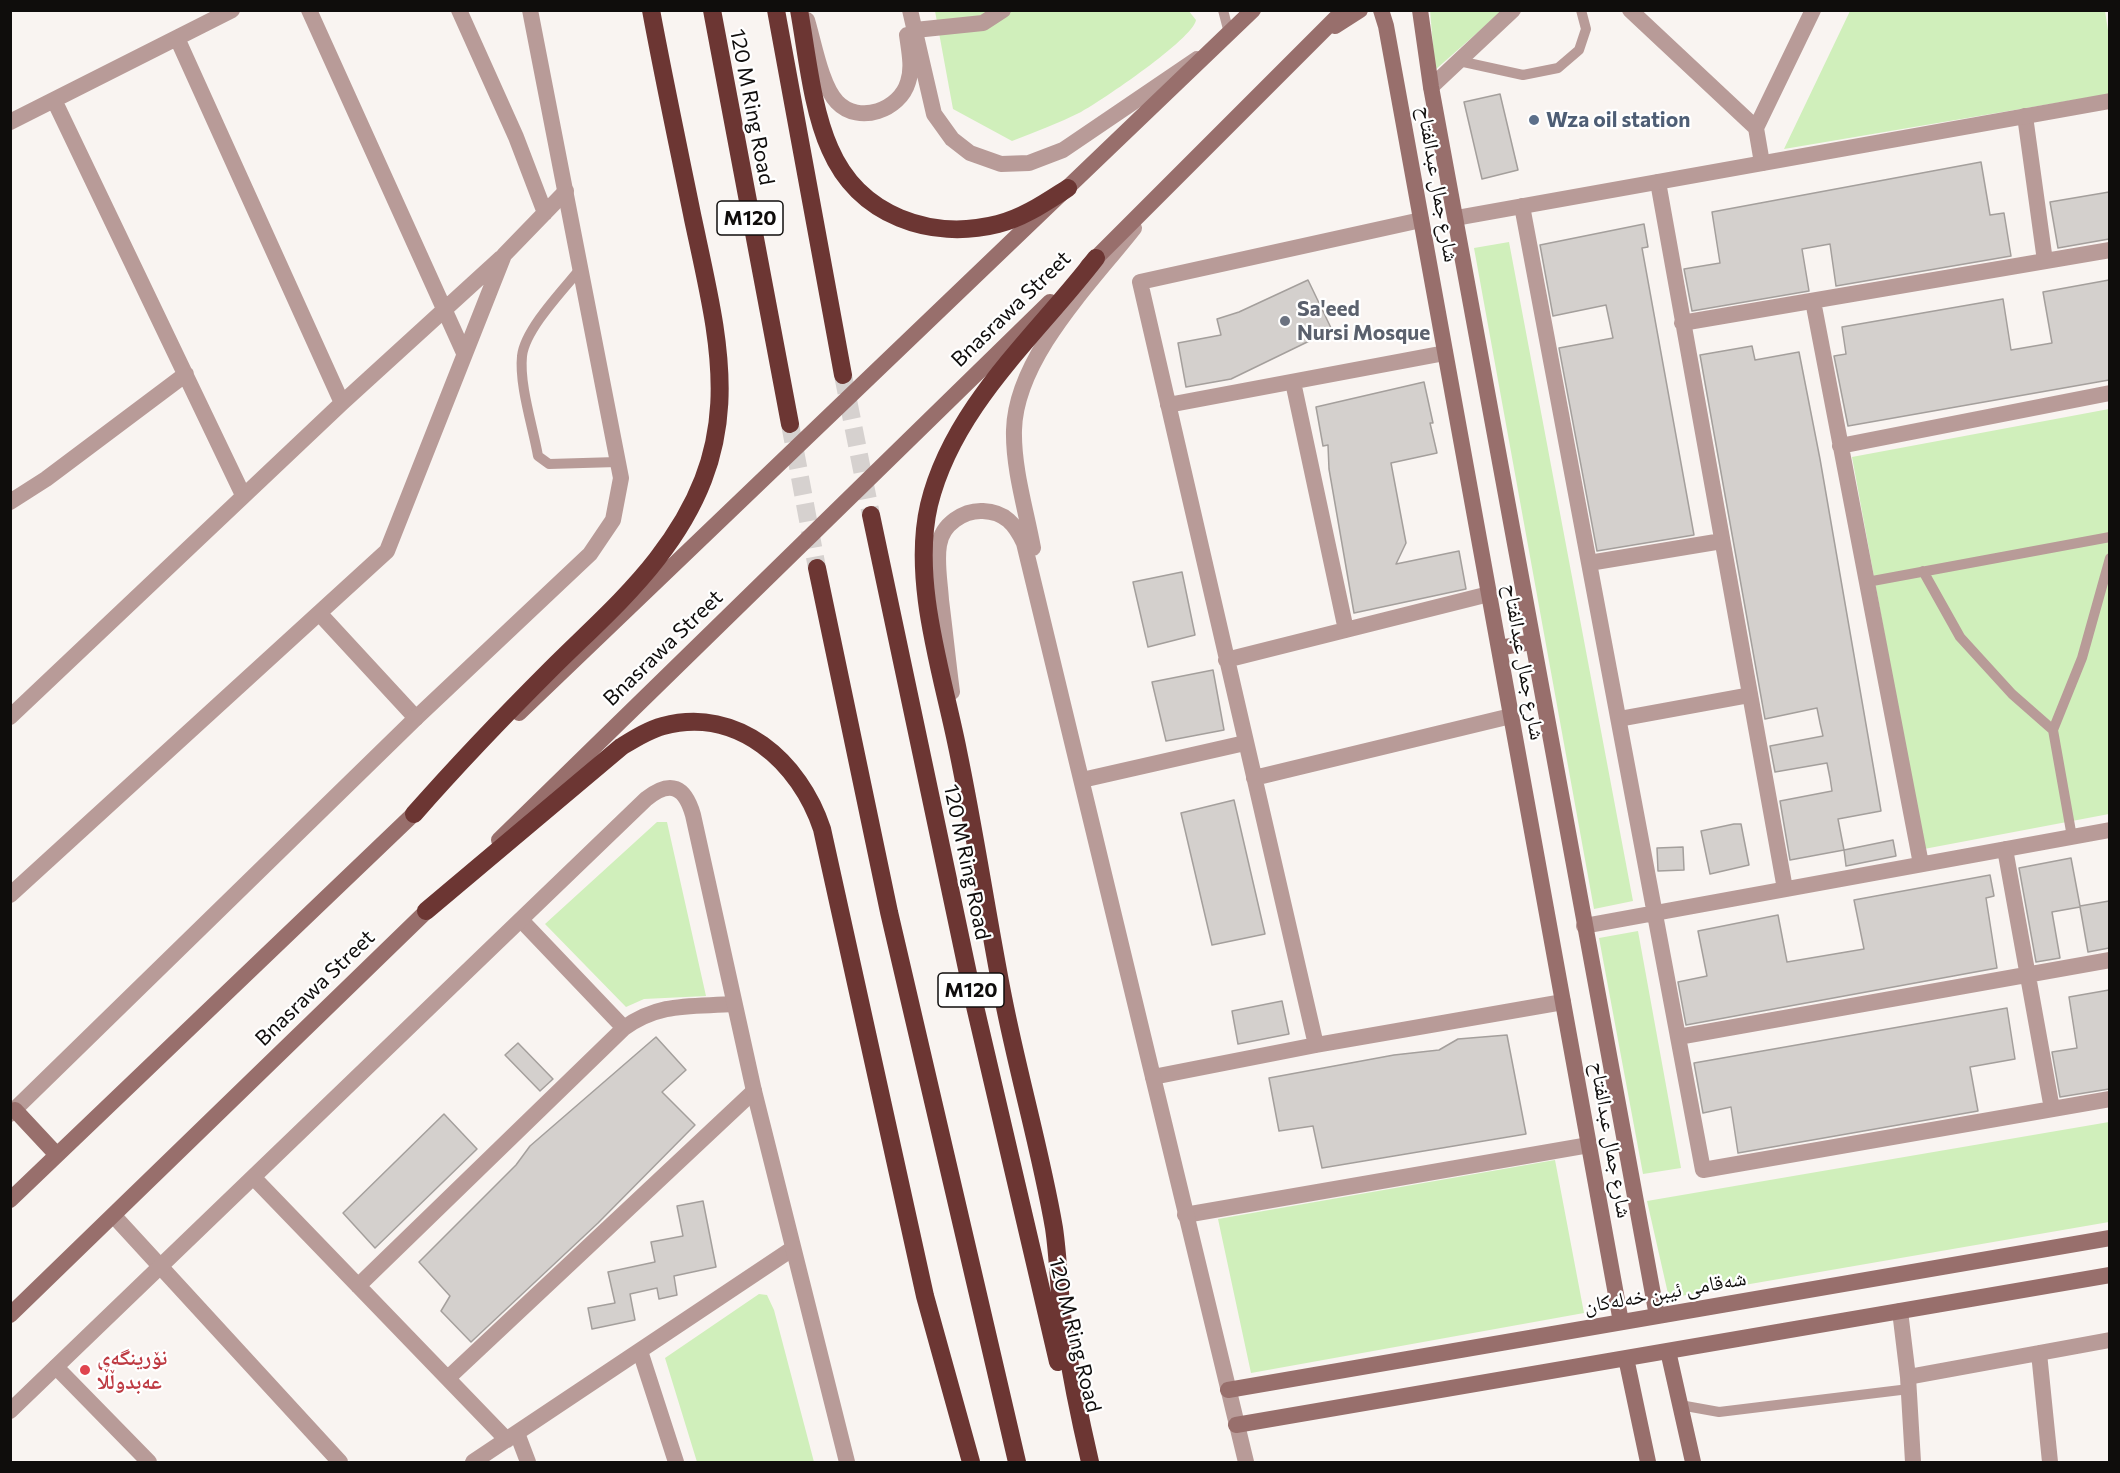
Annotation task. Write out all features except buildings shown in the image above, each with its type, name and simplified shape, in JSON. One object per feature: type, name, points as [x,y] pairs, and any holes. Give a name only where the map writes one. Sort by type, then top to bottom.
[{"type":"highway","points":[[414,813],[478,741],[620,600],[656,560],[692,504],[712,450],[721,393],[717,335],[651,10]]},
{"type":"highway","name":"120 M Ring Road","points":[[712,10],[790,424]]},
{"type":"highway","name":"120 M Ring Road","points":[[776,10],[843,375]]},
{"type":"highway","points":[[799,10],[819,117],[828,147],[838,168],[851,184],[879,208],[924,227],[950,230],[973,229],[1017,217],[1068,188]]},
{"type":"highway","points":[[1090,1462],[1064,1328],[1054,1228],[1003,997],[923,571],[923,543],[929,504],[946,454],[966,419],[990,384],[1096,258]]},
{"type":"highway","name":"120 M Ring Road","points":[[871,515],[974,1002],[1083,1462]]},
{"type":"highway","name":"M120","points":[[817,568],[889,912],[1017,1462]]},
{"type":"highway","points":[[426,911],[612,754],[645,733],[676,724],[715,726],[748,737],[782,759],[808,795],[822,829],[925,1296],[971,1462]]},
{"type":"main road","points":[[10,1200],[1253,10]]},
{"type":"main road","name":"Bnasrawa Street","points":[[10,1315],[1096,258],[1344,10]]},
{"type":"main road","points":[[1317,37],[1360,10]]},
{"type":"main road","name":"شارع جمال عبدالفتاح","points":[[1420,10],[1431,87],[1657,1316]]},
{"type":"main road","name":"شارع جمال عبدالفتاح","points":[[1381,11],[1386,26],[1621,1322]]},
{"type":"main road","points":[[1499,648],[1532,642]]},
{"type":"main road","points":[[13,1112],[57,1155]]},
{"type":"main road","name":"شەقامی ئیبن خەلەکان","points":[[1228,1390],[2109,1238]]},
{"type":"main road","points":[[1236,1425],[2109,1275]]},
{"type":"main road","points":[[1668,1351],[1693,1462]]},
{"type":"main road","points":[[1626,1358],[1648,1462]]},
{"type":"street","points":[[10,122],[232,10]]},
{"type":"street","points":[[309,10],[464,354]]},
{"type":"street","points":[[459,10],[516,137],[545,213]]},
{"type":"street","points":[[13,1112],[416,718],[590,554],[614,520],[621,478],[530,10]]},
{"type":"street","points":[[804,10],[826,82],[836,101],[855,113],[870,114],[883,110],[896,100],[908,82],[910,68],[905,10]]},
{"type":"street","points":[[910,10],[934,114],[940,125],[970,153],[1001,164],[1029,163],[1063,150],[1093,132],[1172,74],[1211,51]]},
{"type":"street","points":[[915,30],[983,23],[1003,10]]},
{"type":"street","points":[[1431,87],[1513,10]]},
{"type":"street","points":[[1630,10],[1756,128]]},
{"type":"street","points":[[1762,163],[1756,128],[1813,10]]},
{"type":"street","points":[[177,38],[342,403]]},
{"type":"street","points":[[54,100],[243,495]]},
{"type":"street","points":[[1456,218],[2109,101]]},
{"type":"street","points":[[2025,116],[2045,261]]},
{"type":"street","points":[[1658,182],[1785,889]]},
{"type":"street","points":[[10,717],[243,495],[504,255],[566,190]]},
{"type":"street","points":[[1049,640],[1017,459],[1014,431],[1022,389],[1031,365],[1048,338],[1160,195]]},
{"type":"street","points":[[1522,206],[1703,1170],[2109,1099]]},
{"type":"street","points":[[1317,1045],[1245,743],[1140,282],[1421,220]]},
{"type":"street","points":[[1682,323],[2109,250]]},
{"type":"street","points":[[10,895],[387,551],[504,255]]},
{"type":"street","points":[[1813,301],[1921,864]]},
{"type":"street","points":[[1168,405],[1445,353]]},
{"type":"street","points":[[10,502],[46,479],[186,374]]},
{"type":"street","points":[[1293,382],[1346,630]]},
{"type":"street","points":[[1840,447],[2109,393]]},
{"type":"street","points":[[957,747],[939,561],[941,538],[952,523],[969,512],[985,511],[1009,519],[1024,543],[1246,1462]]},
{"type":"street","points":[[1589,563],[1722,541]]},
{"type":"street","points":[[1226,660],[1489,594]]},
{"type":"street","points":[[319,613],[416,718]]},
{"type":"street","points":[[1619,719],[1750,695]]},
{"type":"street","points":[[1254,778],[1511,716]]},
{"type":"street","points":[[1082,780],[1245,743]]},
{"type":"street","points":[[10,1411],[163,1267],[646,799],[665,788],[675,788],[686,796],[693,815],[754,1091],[792,1250],[847,1462]]},
{"type":"street","points":[[1584,926],[2109,830]]},
{"type":"street","points":[[2005,849],[2052,1109]]},
{"type":"street","points":[[521,920],[624,1028]]},
{"type":"street","points":[[1678,1037],[2109,960]]},
{"type":"street","points":[[1153,1077],[1317,1045],[1563,1002]]},
{"type":"street","points":[[358,1286],[624,1028],[640,1016],[658,1009],[734,1004]]},
{"type":"street","points":[[448,1378],[754,1091]]},
{"type":"street","points":[[1185,1215],[1589,1145]]},
{"type":"street","points":[[254,1178],[448,1378],[512,1436],[528,1462]]},
{"type":"street","points":[[114,1216],[340,1462]]},
{"type":"street","points":[[472,1462],[792,1250]]},
{"type":"street","points":[[1900,1311],[1913,1462]]},
{"type":"street","points":[[1908,1383],[2039,1353],[2109,1340]]},
{"type":"street","points":[[640,1351],[676,1462]]},
{"type":"street","points":[[2039,1353],[2050,1462]]},
{"type":"street","points":[[56,1366],[149,1462]]},
{"type":"lane","points":[[1459,61],[1524,75],[1558,68],[1580,50],[1586,29],[1581,10]]},
{"type":"lane","points":[[1223,11],[1229,33]]},
{"type":"lane","points":[[581,268],[542,318],[522,354],[522,370],[536,446],[538,456],[549,464],[617,462]]},
{"type":"lane","points":[[1867,582],[2109,537]]},
{"type":"lane","points":[[2072,837],[2053,730],[2082,658],[2109,558]]},
{"type":"lane","points":[[1923,571],[1960,637],[2012,694],[2053,730]]},
{"type":"lane","points":[[1680,1405],[1719,1412],[1908,1383]]},
{"type":"green space","points":[[1188,10],[1196,20],[1191,29],[1164,55],[1107,96],[1056,124],[1012,141],[953,109],[935,11]]},
{"type":"green space","points":[[1430,10],[1502,11],[1435,70]]},
{"type":"green space","points":[[1850,11],[2105,11],[2109,37],[2109,94],[1784,149]]},
{"type":"green space","points":[[1509,242],[1633,901],[1594,909],[1474,248]]},
{"type":"green space","points":[[2109,409],[2109,814],[1924,849],[1852,457]]},
{"type":"green space","points":[[657,822],[667,822],[706,996],[644,999],[626,1007],[545,924]]},
{"type":"green space","points":[[1638,931],[1681,1168],[1643,1174],[1599,938]]},
{"type":"green space","points":[[2109,1122],[2109,1222],[1669,1298],[1647,1201]]},
{"type":"green space","points":[[1555,1160],[1584,1313],[1251,1373],[1218,1219]]},
{"type":"green space","points":[[759,1294],[767,1295],[774,1310],[814,1462],[697,1462],[665,1358]]},
{"type":"tunnel","points":[[843,375],[871,515]]},
{"type":"tunnel","points":[[790,424],[817,568]]},
{"type":"place","name":"Wza oil station","points":[[1534,120]]},
{"type":"place","name":"Sa'eed Nursi Mosque","points":[[1285,321]]},
{"type":"place","name":"نۆرینگەی عەبدوڵڵا","points":[[85,1370]]}]
